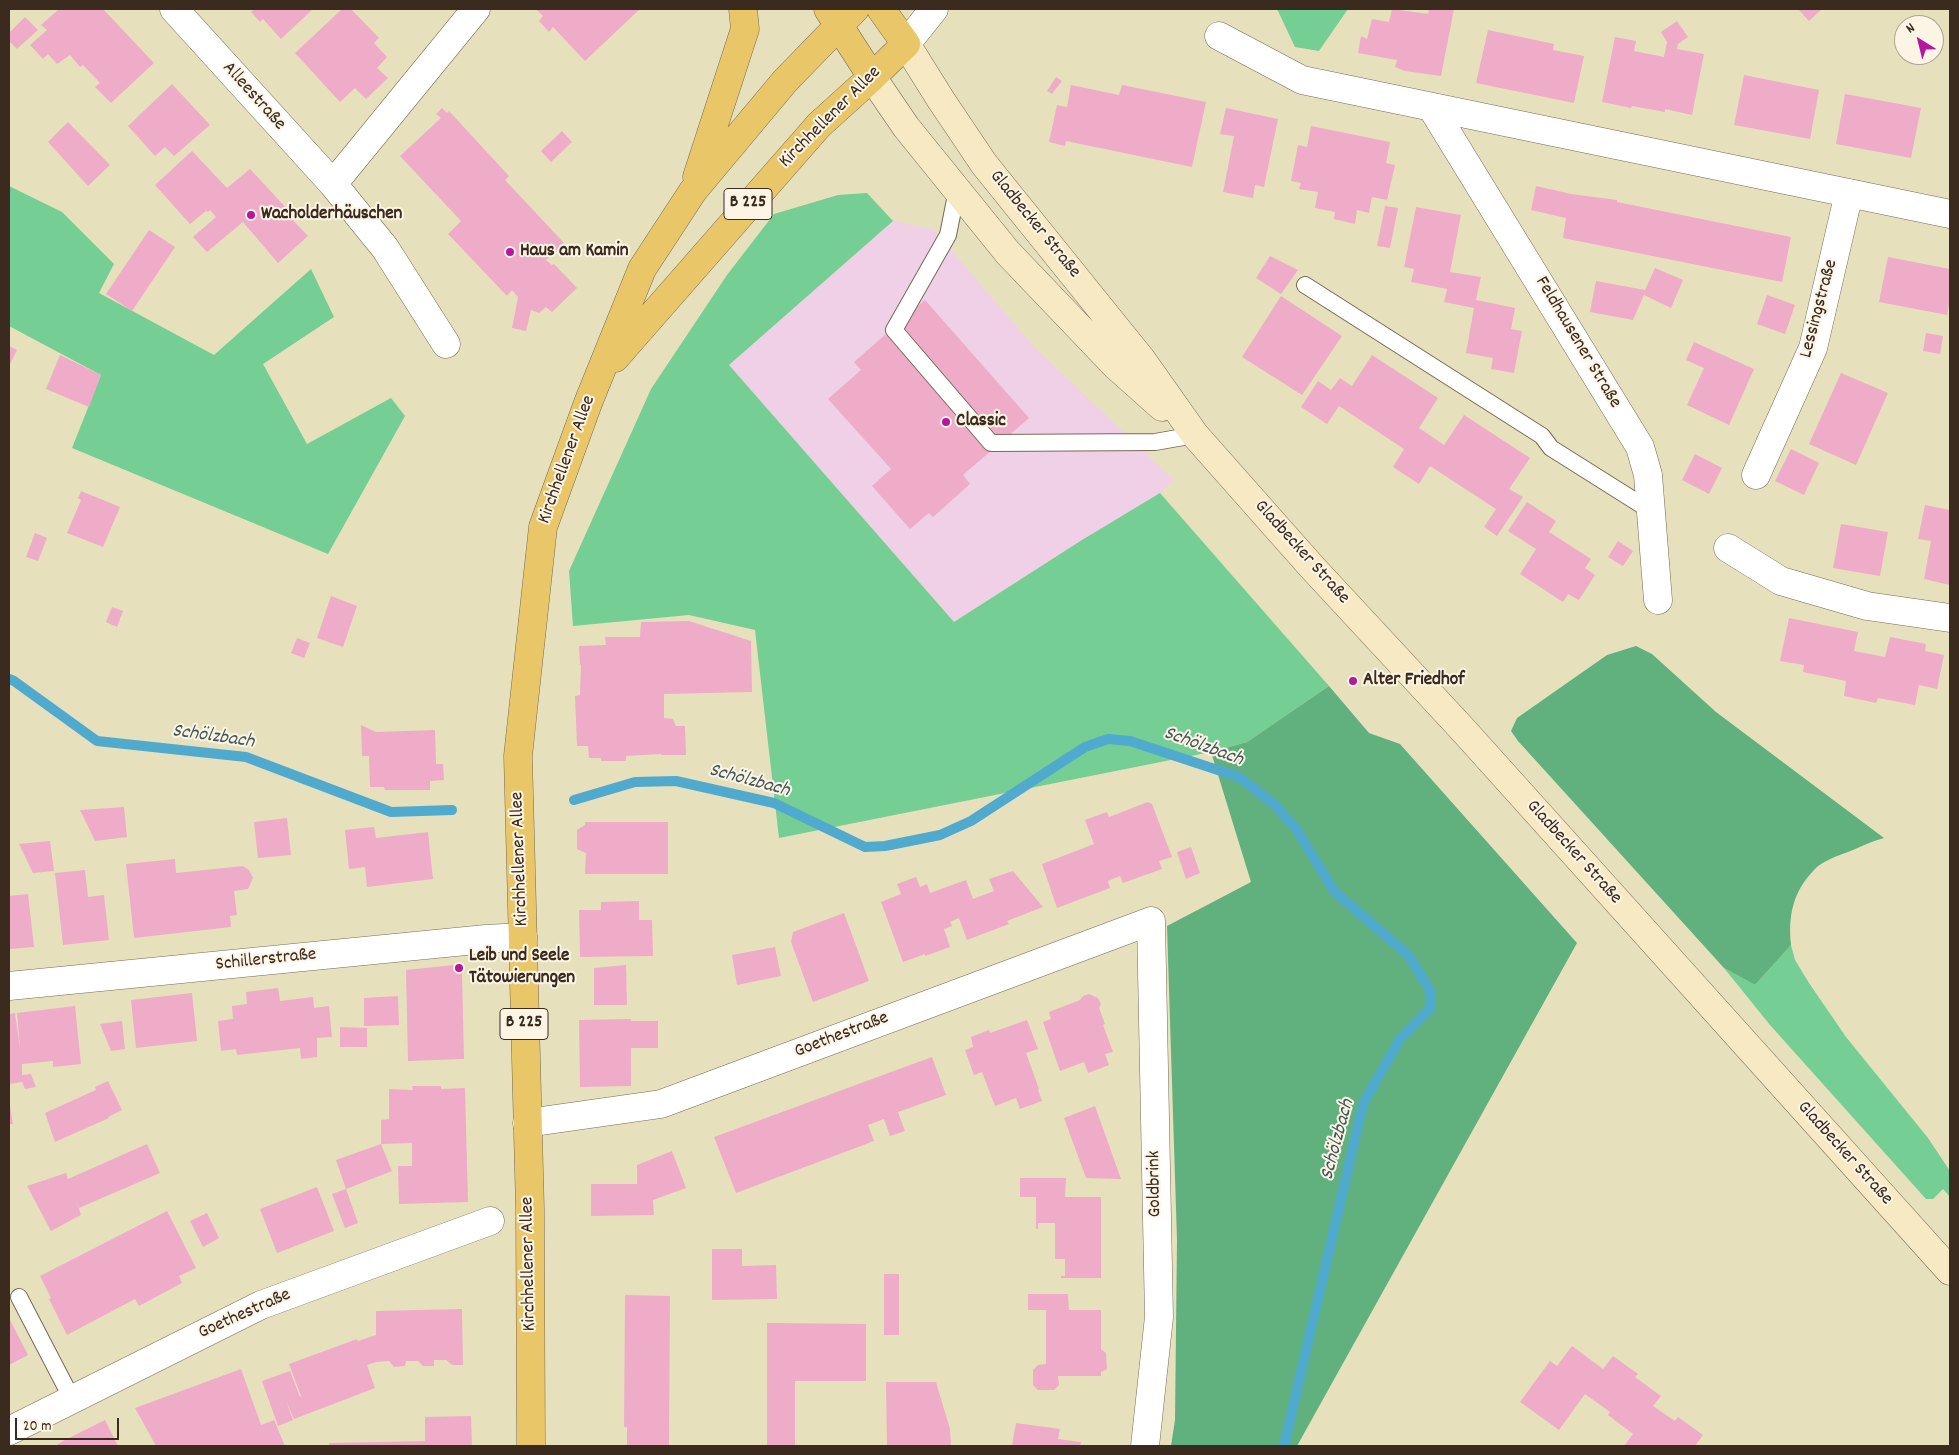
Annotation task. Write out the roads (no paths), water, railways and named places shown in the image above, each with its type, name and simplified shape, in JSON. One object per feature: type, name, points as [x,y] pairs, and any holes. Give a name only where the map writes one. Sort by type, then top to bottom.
[{"type":"main road","name":"B 225","points":[[693,191],[745,29],[743,9]]},
{"type":"main road","name":"Gladbecker Straße","points":[[881,9],[984,164],[1142,360],[1195,435],[1311,566],[1471,738],[1950,1271]]},
{"type":"main road","points":[[693,191],[840,14],[872,77]]},
{"type":"main road","name":"Kirchhellener Allee","points":[[601,374],[805,139],[906,44]]},
{"type":"main road","name":"Gladbecker Straße","points":[[872,77],[906,128],[1008,253],[1116,366],[1195,435]]},
{"type":"main road","name":"Kirchhellener Allee","points":[[532,1446],[530,1209],[518,756],[543,527],[588,403],[642,269],[693,191]]},
{"type":"street","name":"Alleestraße","points":[[174,9],[333,184],[385,248],[446,344]]},
{"type":"street","points":[[333,184],[476,9]]},
{"type":"street","points":[[906,44],[934,9]]},
{"type":"street","points":[[1219,36],[1302,80],[1950,214]]},
{"type":"street","name":"Feldhausener Straße","points":[[1432,108],[1640,447],[1648,475],[1658,600]]},
{"type":"street","name":"Lessingstraße","points":[[1756,475],[1813,348],[1849,193]]},
{"type":"street","points":[[1728,548],[1781,581],[1867,606],[1950,618]]},
{"type":"street","name":"Goethestraße","points":[[527,1123],[661,1104],[1151,921]]},
{"type":"street","name":"Goldbrink","points":[[1145,1446],[1159,1317],[1151,921]]},
{"type":"street","name":"Schillerstraße","points":[[9,986],[464,941],[523,937]]},
{"type":"street","name":"Goethestraße","points":[[9,1431],[261,1304],[490,1221]]},
{"type":"lane","points":[[956,190],[948,234],[894,330],[991,442],[1155,442],[1195,435]]},
{"type":"lane","points":[[1305,285],[1542,436],[1550,448],[1652,511]]},
{"type":"lane","points":[[19,1296],[72,1399]]},
{"type":"waterway","name":"Schölzbach","points":[[9,679],[97,741],[246,757],[391,812],[452,810]]},
{"type":"waterway","name":"Schölzbach","points":[[574,800],[635,782],[676,781],[774,803],[865,847],[885,846],[940,835],[971,821],[1085,747],[1108,739],[1130,741],[1239,777],[1275,805],[1297,830],[1334,891],[1409,956],[1431,992],[1431,1007],[1400,1039],[1363,1104],[1284,1446]]},
{"type":"place","name":"Wacholderhäuschen","points":[[251,215]]},
{"type":"place","name":"Haus am Kamin","points":[[510,252]]},
{"type":"place","name":"Classic","points":[[946,422]]},
{"type":"place","name":"Alter Friedhof","points":[[1353,681]]},
{"type":"place","name":"Leib und Seele Tätowierungen","points":[[459,968]]}]
